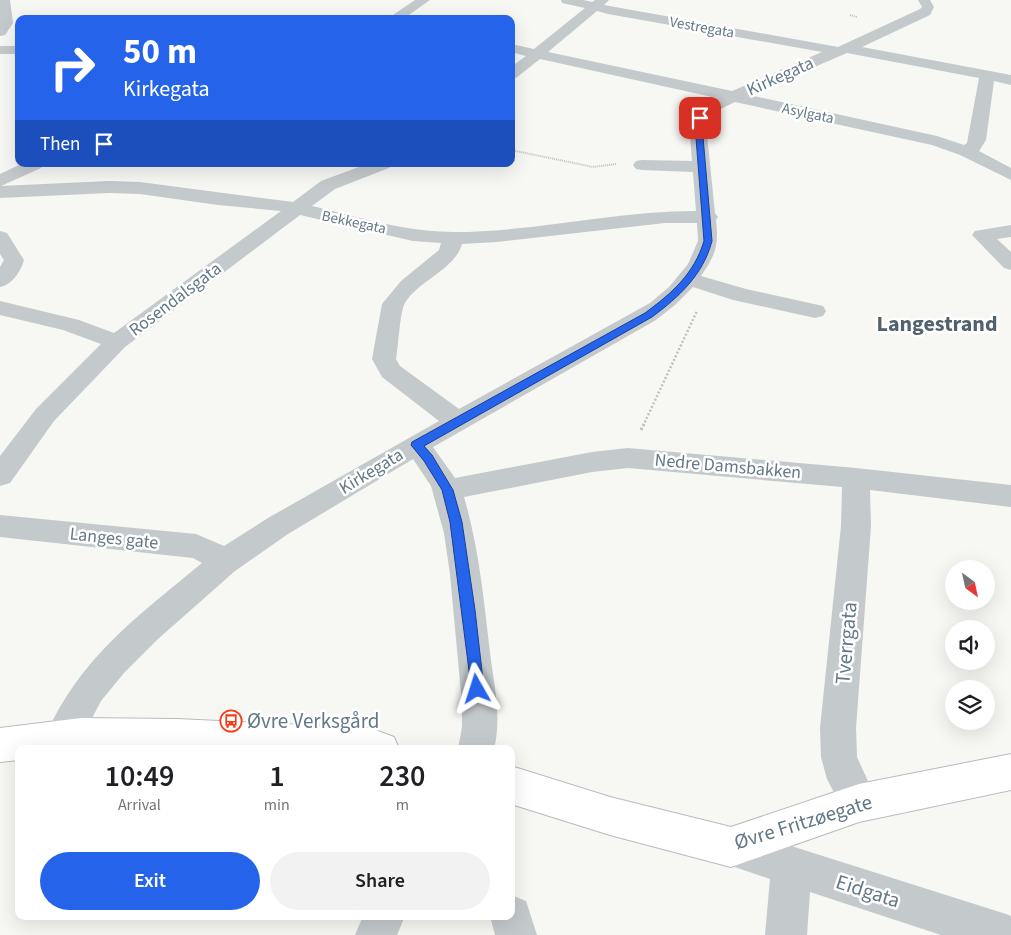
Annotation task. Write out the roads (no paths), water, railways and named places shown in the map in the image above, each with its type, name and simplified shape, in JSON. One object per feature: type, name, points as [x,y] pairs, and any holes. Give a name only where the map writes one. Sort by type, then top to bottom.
[{"type":"main road","points":[[0,746],[72,740],[177,736],[351,745]]},
{"type":"main road","name":"Øvre Fritzøegate","points":[[515,786],[610,816],[731,847],[859,803],[1011,772]]},
{"type":"street","points":[[0,32],[6,23],[4,0]]},
{"type":"street","points":[[400,15],[424,0]]},
{"type":"street","name":"Vestregata","points":[[567,0],[599,3],[608,10],[1011,80]]},
{"type":"street","name":"Kirkegata","points":[[72,740],[89,690],[112,662],[146,629],[224,562],[278,526],[416,445],[648,315],[673,296],[699,282],[708,241],[708,217],[701,167],[698,125],[700,118],[714,106],[732,97],[925,12],[928,8],[924,0]]},
{"type":"street","points":[[515,72],[599,3]]},
{"type":"street","name":"Asylgata","points":[[515,49],[937,141],[966,151],[1011,175]]},
{"type":"street","points":[[0,50],[15,50]]},
{"type":"street","points":[[966,151],[974,146],[977,140],[986,76]]},
{"type":"street","points":[[642,165],[701,167]]},
{"type":"street","points":[[0,181],[29,167]]},
{"type":"street","name":"Rosendalsgata","points":[[0,476],[45,415],[117,342],[336,180],[374,167]]},
{"type":"street","name":"Bekkegata","points":[[0,192],[126,186],[296,208],[413,234],[453,238],[497,236],[665,217],[708,217]]},
{"type":"street","points":[[1011,231],[982,235],[1011,264]]},
{"type":"street","points":[[0,237],[14,260],[12,266],[0,281]]},
{"type":"street","points":[[453,238],[449,252],[409,286],[393,304],[384,359],[391,371],[458,422]]},
{"type":"street","points":[[699,282],[741,296],[815,311]]},
{"type":"street","points":[[0,308],[71,325],[117,342]]},
{"type":"street","points":[[416,445],[428,458],[447,490],[456,522],[470,620],[479,709],[477,745]]},
{"type":"street","name":"Nedre Damsbakken","points":[[447,490],[592,462],[628,458],[856,478],[1011,496]]},
{"type":"street","name":"Tverrgata","points":[[856,478],[856,526],[838,728],[839,757],[846,779],[859,803]]},
{"type":"street","name":"Langes gate","points":[[0,526],[196,546],[208,551],[224,562]]},
{"type":"street","name":"Eidgata","points":[[731,847],[1006,935]]},
{"type":"street","points":[[786,935],[791,866]]},
{"type":"street","points":[[376,935],[382,920]]},
{"type":"street","points":[[512,920],[516,935]]},
{"type":"place","name":"Øvre Verksgård","points":[[231,721]]},
{"type":"district","name":"Langestrand","points":[[937,323]]}]
